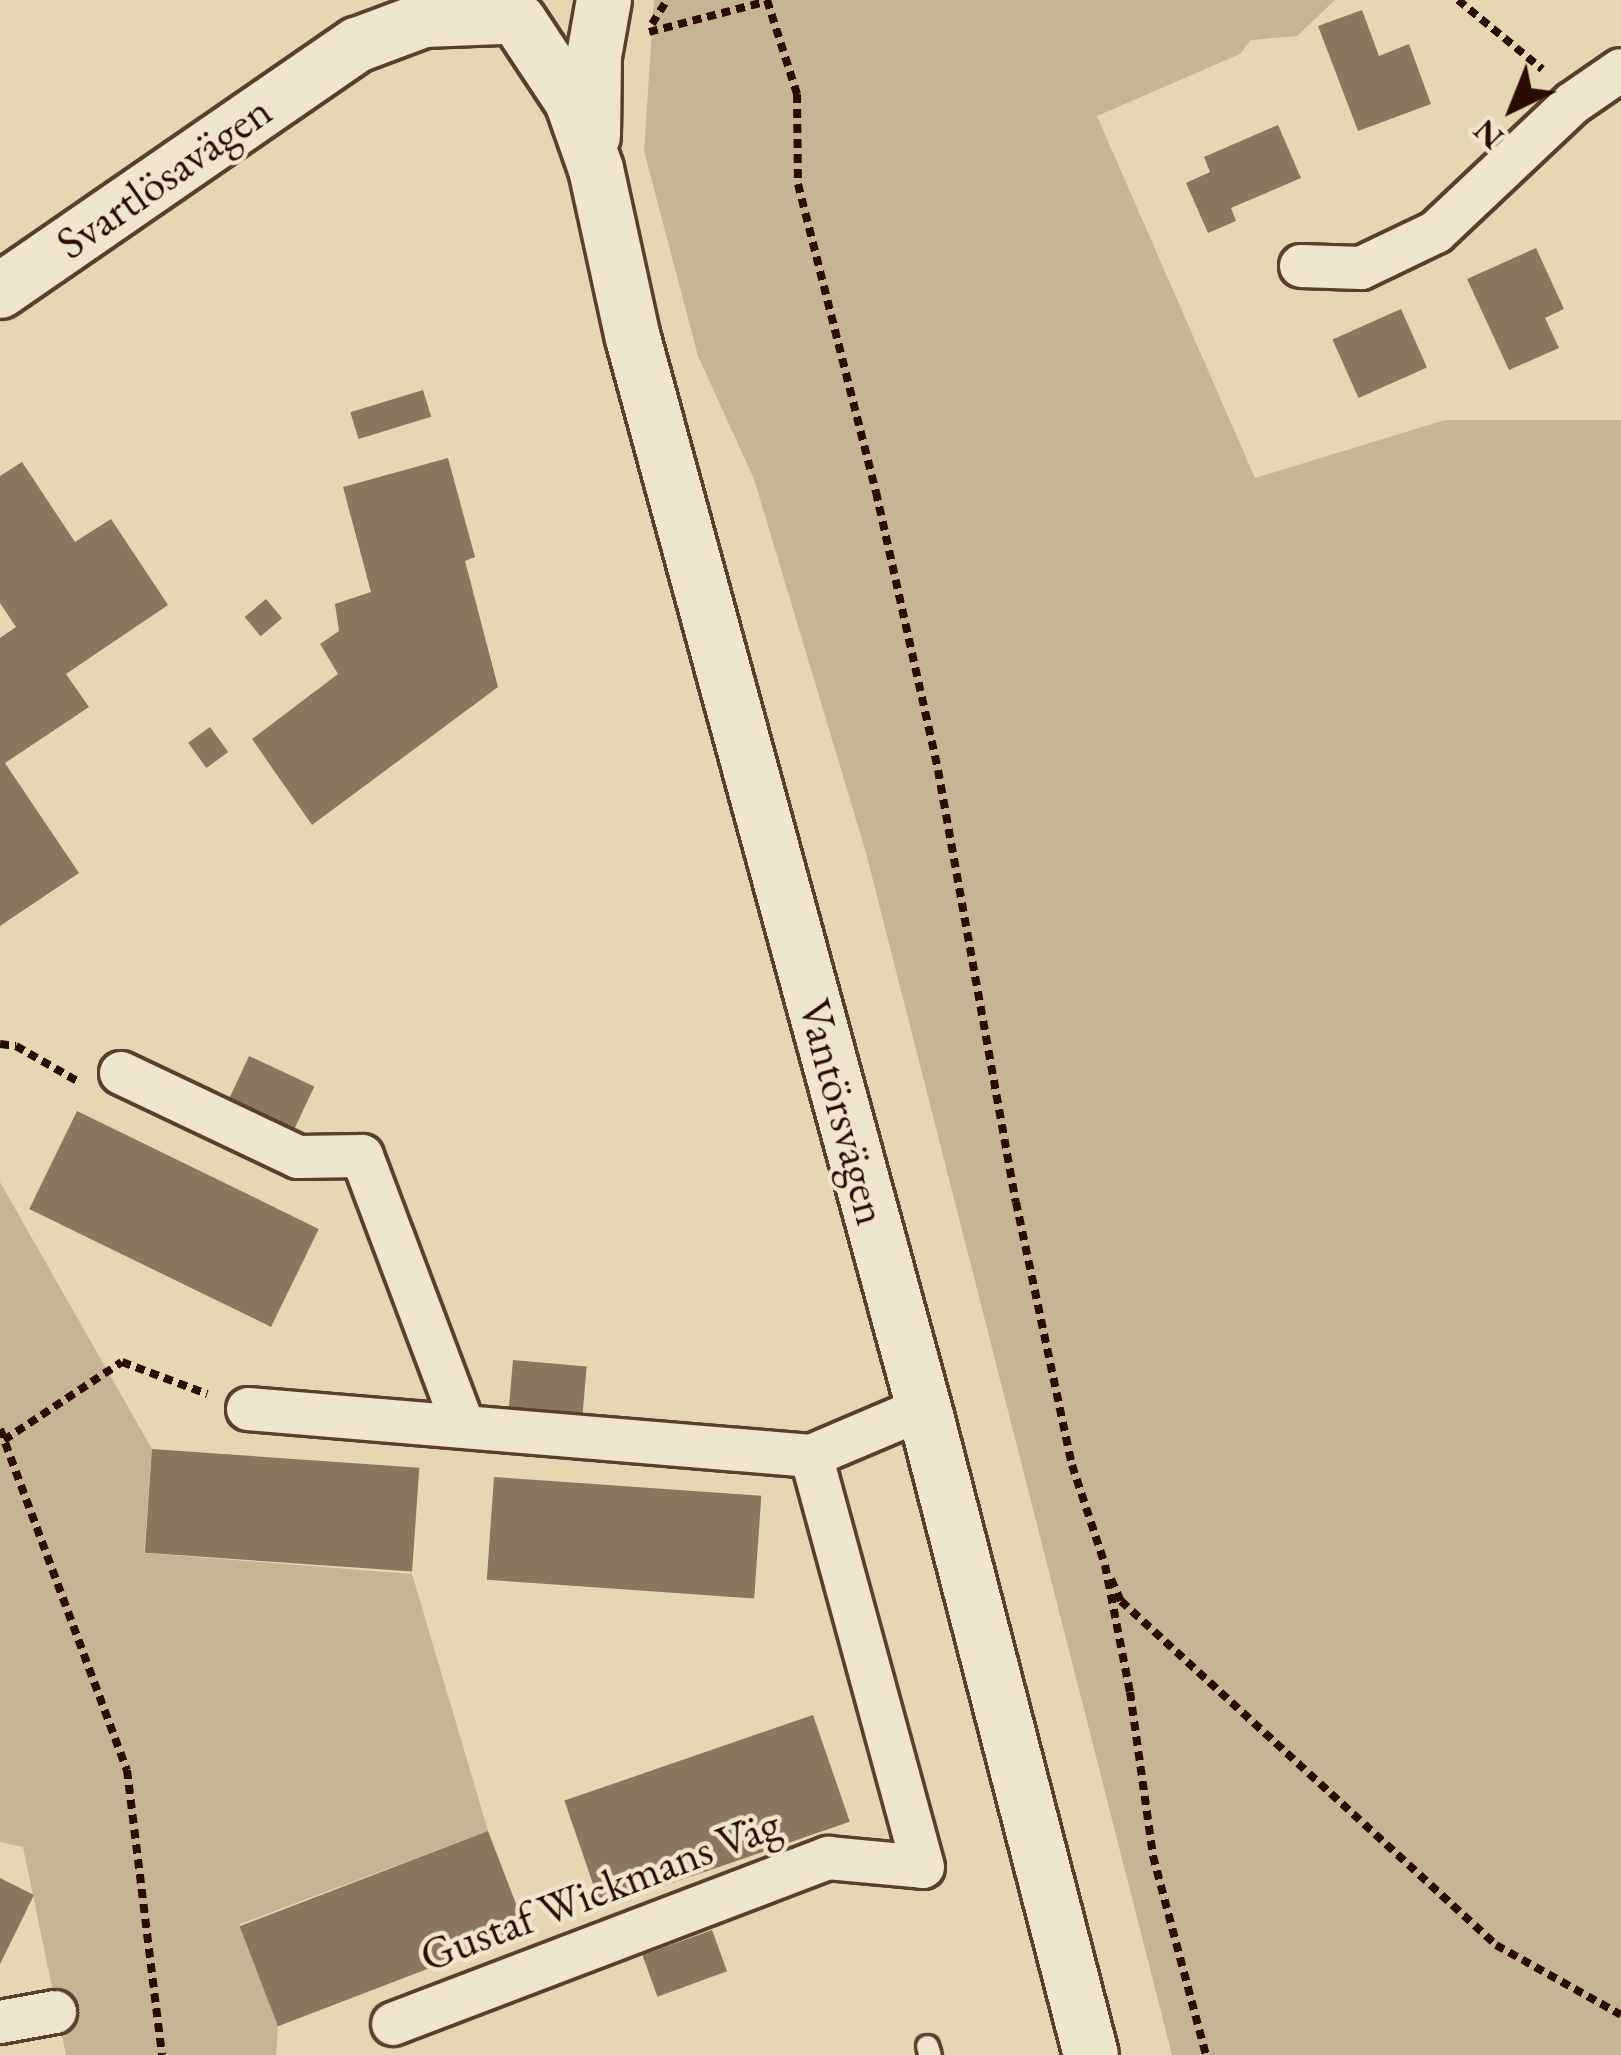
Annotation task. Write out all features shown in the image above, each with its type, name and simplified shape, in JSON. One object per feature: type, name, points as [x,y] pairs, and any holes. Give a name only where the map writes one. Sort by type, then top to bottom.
[{"type":"street","name":"Svartlösavägen","points":[[328,63],[390,0]]},
{"type":"street","name":"Svartlösavägen","points":[[0,291],[328,63],[389,30],[424,20],[498,13],[565,14],[588,0]]},
{"type":"street","name":"Vantörsvägen","points":[[498,13],[572,101],[596,169],[639,361],[924,1408],[1091,2055]]},
{"type":"street","name":"Vantörsvägen","points":[[596,169],[591,93],[623,17]]},
{"type":"street","points":[[1301,266],[1361,268],[1436,232],[1607,80]]},
{"type":"street","points":[[121,1073],[298,1157],[362,1156],[463,1425]]},
{"type":"street","points":[[248,1409],[811,1456],[924,1408]]},
{"type":"street","name":"Gustaf Wickmans Väg","points":[[393,2024],[828,1858],[923,1867],[811,1456]]},
{"type":"street","points":[[0,2022],[55,2012]]},
{"type":"path","points":[[1458,0],[1545,71],[1607,80]]},
{"type":"path","points":[[623,17],[767,1],[797,94],[798,184],[876,492],[938,770],[1016,1202],[1067,1443],[1120,1601],[1496,1945],[1621,2015]]},
{"type":"path","points":[[0,1044],[16,1046],[90,1088],[121,1073]]},
{"type":"path","points":[[4,1440],[122,1362],[248,1409]]},
{"type":"path","points":[[0,1429],[127,1770],[162,2055]]},
{"type":"path","points":[[1105,1565],[1130,1692],[1153,1856],[1206,2055]]},
{"type":"shaded area","points":[[654,0],[1335,0],[1297,36],[1251,40],[1240,54],[1097,116],[1255,478],[1445,420],[1621,420],[1621,2055],[1172,2055],[866,853],[754,479],[698,356],[644,151]]},
{"type":"shaded area","points":[[0,1182],[152,1449],[144,1553],[412,1574],[488,1831],[240,1924],[278,2025],[276,2055],[66,2055],[23,1847],[0,1842]]},
{"type":"building","points":[[1362,10],[1379,56],[1409,44],[1431,104],[1358,131],[1318,26]]},
{"type":"building","points":[[1278,125],[1301,178],[1231,208],[1236,221],[1208,233],[1186,183],[1210,172],[1204,157]]},
{"type":"building","points":[[1536,248],[1564,309],[1545,318],[1559,348],[1509,370],[1467,279]]},
{"type":"building","points":[[1401,309],[1427,367],[1359,398],[1332,340]]},
{"type":"building","points":[[423,390],[431,417],[359,439],[350,412]]},
{"type":"building","points":[[448,458],[475,557],[465,561],[498,687],[312,825],[252,739],[338,674],[320,644],[339,631],[335,604],[371,592],[343,487]]},
{"type":"building","points":[[22,462],[75,542],[111,519],[168,605],[66,674],[89,707],[5,763],[79,873],[0,926],[0,638],[16,627],[0,603],[0,476]]},
{"type":"building","points":[[266,599],[282,618],[261,636],[245,617]]},
{"type":"building","points":[[210,727],[228,752],[206,768],[188,743]]},
{"type":"building","points":[[249,1056],[314,1086],[294,1131],[228,1100]]},
{"type":"building","points":[[77,1111],[319,1229],[271,1327],[29,1209]]},
{"type":"building","points":[[513,1360],[587,1366],[582,1415],[509,1409]]},
{"type":"building","points":[[152,1449],[419,1468],[412,1571],[145,1553]]},
{"type":"building","points":[[494,1477],[761,1496],[754,1598],[487,1580]]},
{"type":"building","points":[[813,1715],[850,1822],[601,1907],[564,1801]]},
{"type":"building","points":[[488,1831],[526,1931],[278,2026],[240,1926]]},
{"type":"building","points":[[0,1878],[34,1895],[0,1964]]},
{"type":"building","points":[[712,1930],[727,1971],[658,1997],[642,1955]]}]
